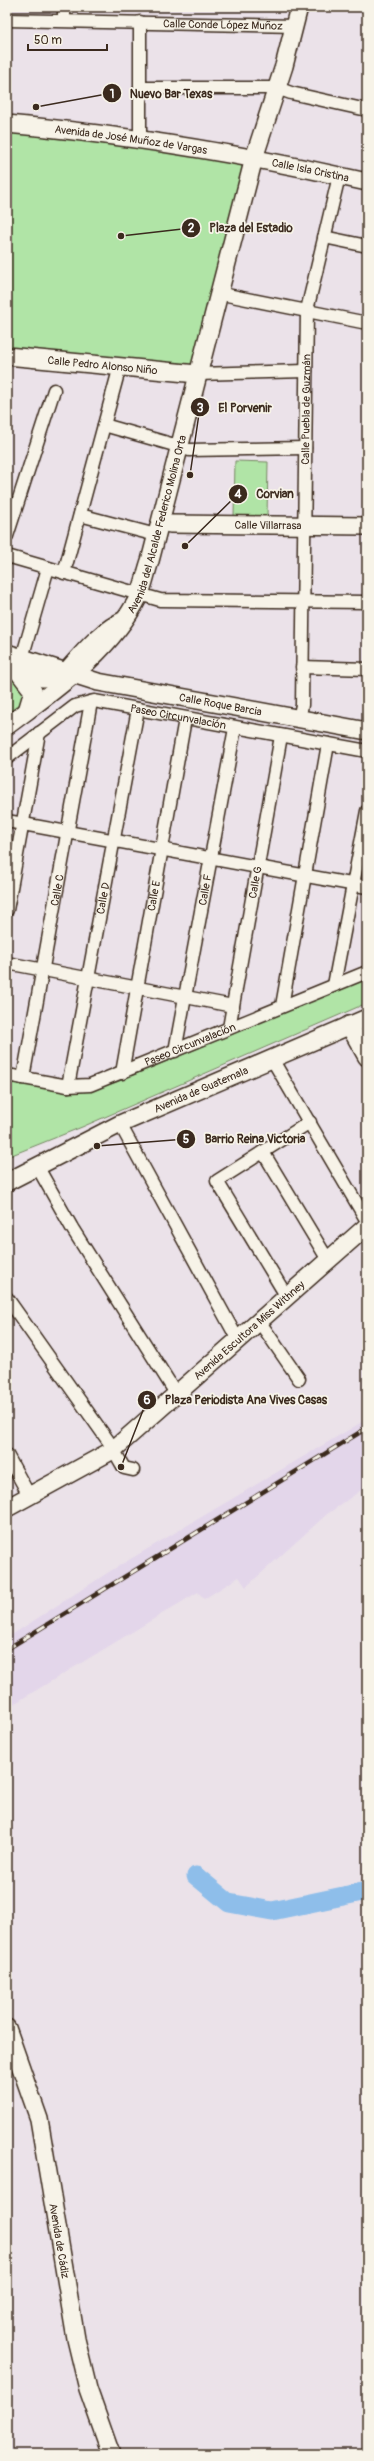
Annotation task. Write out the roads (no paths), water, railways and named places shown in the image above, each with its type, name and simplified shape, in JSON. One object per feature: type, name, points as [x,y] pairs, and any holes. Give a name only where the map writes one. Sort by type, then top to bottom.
[{"type":"street","points":[[64,7],[64,20]]},
{"type":"street","name":"Avenida del Alcalde Federico Molina Orta","points":[[7,737],[71,674],[103,659],[134,620],[161,562],[170,524],[184,448],[202,374],[299,7]]},
{"type":"street","name":"Calle Conde López Muñoz","points":[[7,20],[294,26]]},
{"type":"street","points":[[140,22],[140,139]]},
{"type":"street","points":[[140,88],[277,88],[367,110]]},
{"type":"street","name":"Avenida de José Muñoz de Vargas","points":[[7,124],[87,131],[258,158]]},
{"type":"street","name":"Avenida del Alcalde Federico Molina Orta","points":[[202,374],[227,295],[258,158]]},
{"type":"street","name":"Calle Isla Cristina","points":[[258,158],[367,182]]},
{"type":"street","name":"Calle Puebla de Guzmán","points":[[299,719],[302,704],[307,310],[339,176]]},
{"type":"street","points":[[324,237],[367,246]]},
{"type":"street","points":[[227,295],[367,323]]},
{"type":"street","name":"Calle Pedro Alonso Niño","points":[[7,356],[202,374]]},
{"type":"street","points":[[64,573],[120,366]]},
{"type":"street","points":[[202,374],[306,371]]},
{"type":"street","points":[[7,536],[54,390]]},
{"type":"street","points":[[104,425],[184,448],[305,448]]},
{"type":"street","name":"Avenida del Alcalde Federico Molina Orta","points":[[7,726],[45,698],[113,635],[144,596],[156,535],[184,448]]},
{"type":"street","points":[[80,515],[156,535]]},
{"type":"street","name":"Calle Villarrasa","points":[[170,524],[367,526]]},
{"type":"street","points":[[7,556],[160,600],[367,602]]},
{"type":"street","points":[[27,711],[33,691],[13,662],[48,568]]},
{"type":"street","name":"Calle Roque Barcia","points":[[13,662],[43,678],[71,674],[98,682],[367,731]]},
{"type":"street","points":[[302,667],[367,669]]},
{"type":"street","name":"Paseo Circunvalación","points":[[7,758],[75,706],[91,702],[138,709],[367,751]]},
{"type":"street","name":"Calle C","points":[[23,1078],[91,702]]},
{"type":"street","name":"Calle D","points":[[68,1086],[138,709]]},
{"type":"street","name":"Calle E","points":[[122,1073],[186,719]]},
{"type":"street","name":"Calle F","points":[[175,1051],[235,728]]},
{"type":"street","points":[[7,910],[40,733]]},
{"type":"street","name":"Calle G","points":[[229,1028],[281,736]]},
{"type":"street","points":[[282,1006],[328,744]]},
{"type":"street","points":[[334,985],[367,810]]},
{"type":"street","points":[[7,821],[367,887]]},
{"type":"street","points":[[7,963],[233,1006]]},
{"type":"street","name":"Paseo Circunvalación","points":[[7,1075],[68,1086],[90,1085],[367,972]]},
{"type":"street","name":"Avenida de Guatemala","points":[[7,1182],[120,1124],[367,1018]]},
{"type":"street","points":[[349,1025],[367,1057]]},
{"type":"street","points":[[272,1059],[367,1221]]},
{"type":"street","points":[[287,1296],[217,1181],[310,1122]]},
{"type":"street","points":[[120,1124],[238,1340]]},
{"type":"street","points":[[263,1152],[328,1260]]},
{"type":"street","points":[[7,1169],[27,1162],[37,1166],[76,1234],[177,1395]]},
{"type":"street","name":"Avenida Escultora Miss Withney","points":[[7,1508],[30,1497],[113,1450],[367,1226]]},
{"type":"street","points":[[7,1298],[124,1468],[133,1470]]},
{"type":"street","points":[[259,1321],[299,1379]]},
{"type":"street","points":[[7,1455],[30,1497]]},
{"type":"street","name":"Avenida de Cádiz","points":[[7,2028],[39,2119],[76,2339],[88,2389],[111,2454]]},
{"type":"waterway","points":[[196,1876],[229,1903],[272,1911],[367,1891]]},
{"type":"railway","points":[[7,1649],[367,1428]]},
{"type":"place","name":"Nuevo Bar Texas","points":[[36,107]]},
{"type":"place","name":"Plaza del Estadio","points":[[121,236]]},
{"type":"place","name":"El Porvenir","points":[[190,475]]},
{"type":"place","name":"Corvian","points":[[185,546]]},
{"type":"place","name":"Barrio Reina Victoria","points":[[97,1146]]},
{"type":"place","name":"Plaza Periodista Ana Vives Casas","points":[[121,1467]]}]
